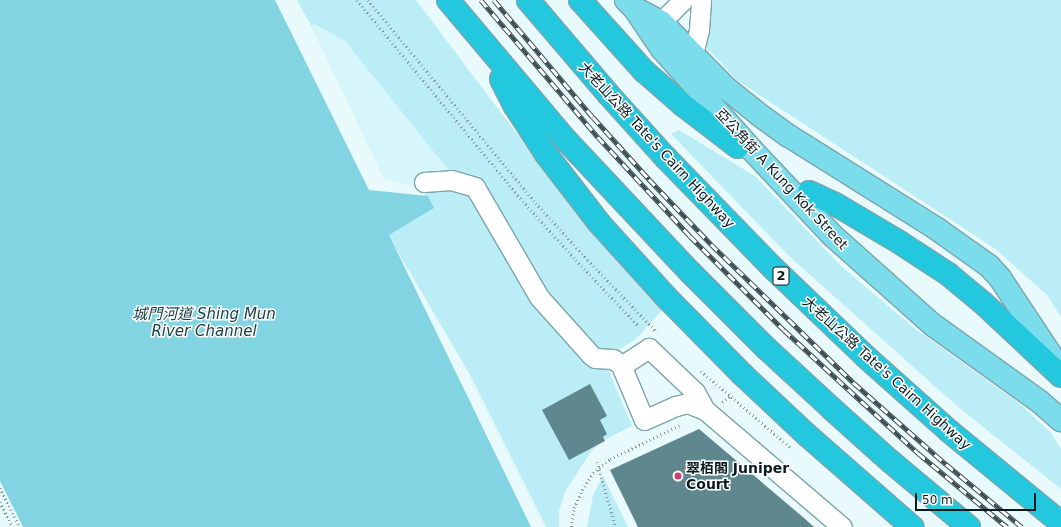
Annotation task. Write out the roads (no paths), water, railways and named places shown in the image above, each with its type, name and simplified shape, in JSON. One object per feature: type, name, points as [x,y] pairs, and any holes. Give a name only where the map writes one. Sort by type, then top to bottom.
[{"type":"highway","points":[[448,0],[566,140],[690,272],[766,348],[832,409],[890,461],[969,527]]},
{"type":"highway","name":"大老山公路 Tate's Cairn Highway","points":[[528,0],[609,95],[665,157],[779,274],[861,352],[949,431],[1061,523]]},
{"type":"highway","points":[[580,0],[644,72],[683,105],[738,147]]},
{"type":"highway","points":[[484,44],[515,106],[546,154],[600,224],[665,296],[742,374],[807,435],[912,527]]},
{"type":"highway","points":[[809,192],[835,204],[899,242],[948,274],[983,303],[1061,376]]},
{"type":"main road","name":"亞公角街 A Kung Kok Street","points":[[630,4],[661,22],[726,88],[789,136],[937,229],[989,266],[1000,278],[1061,370]]},
{"type":"main road","name":"亞公角街 A Kung Kok Street","points":[[630,4],[662,49],[751,149],[833,236],[927,320],[1040,402],[1061,420]]},
{"type":"main road","points":[[661,22],[658,34],[662,49]]},
{"type":"street","points":[[661,22],[684,0]]},
{"type":"street","points":[[693,54],[699,30],[701,0]]},
{"type":"street","points":[[424,182],[451,180],[475,187],[539,297],[591,355],[595,358],[613,359],[624,366]]},
{"type":"street","points":[[705,410],[695,392],[649,348],[631,358],[624,366],[623,370],[644,420],[676,406],[687,403],[705,410],[842,527]]},
{"type":"water","name":"城門河道 Shing Mun River Channel","points":[[0,0],[275,0],[369,190],[428,196],[434,208],[389,235],[531,527],[23,527],[0,481]]},
{"type":"railway","points":[[481,0],[598,137],[690,236],[784,330],[848,389],[918,453],[1007,527]]},
{"type":"railway","points":[[494,0],[593,117],[711,244],[854,383],[946,464],[1022,527]]},
{"type":"place","name":"翠栢閣 Juniper Court","points":[[678,476]]}]
